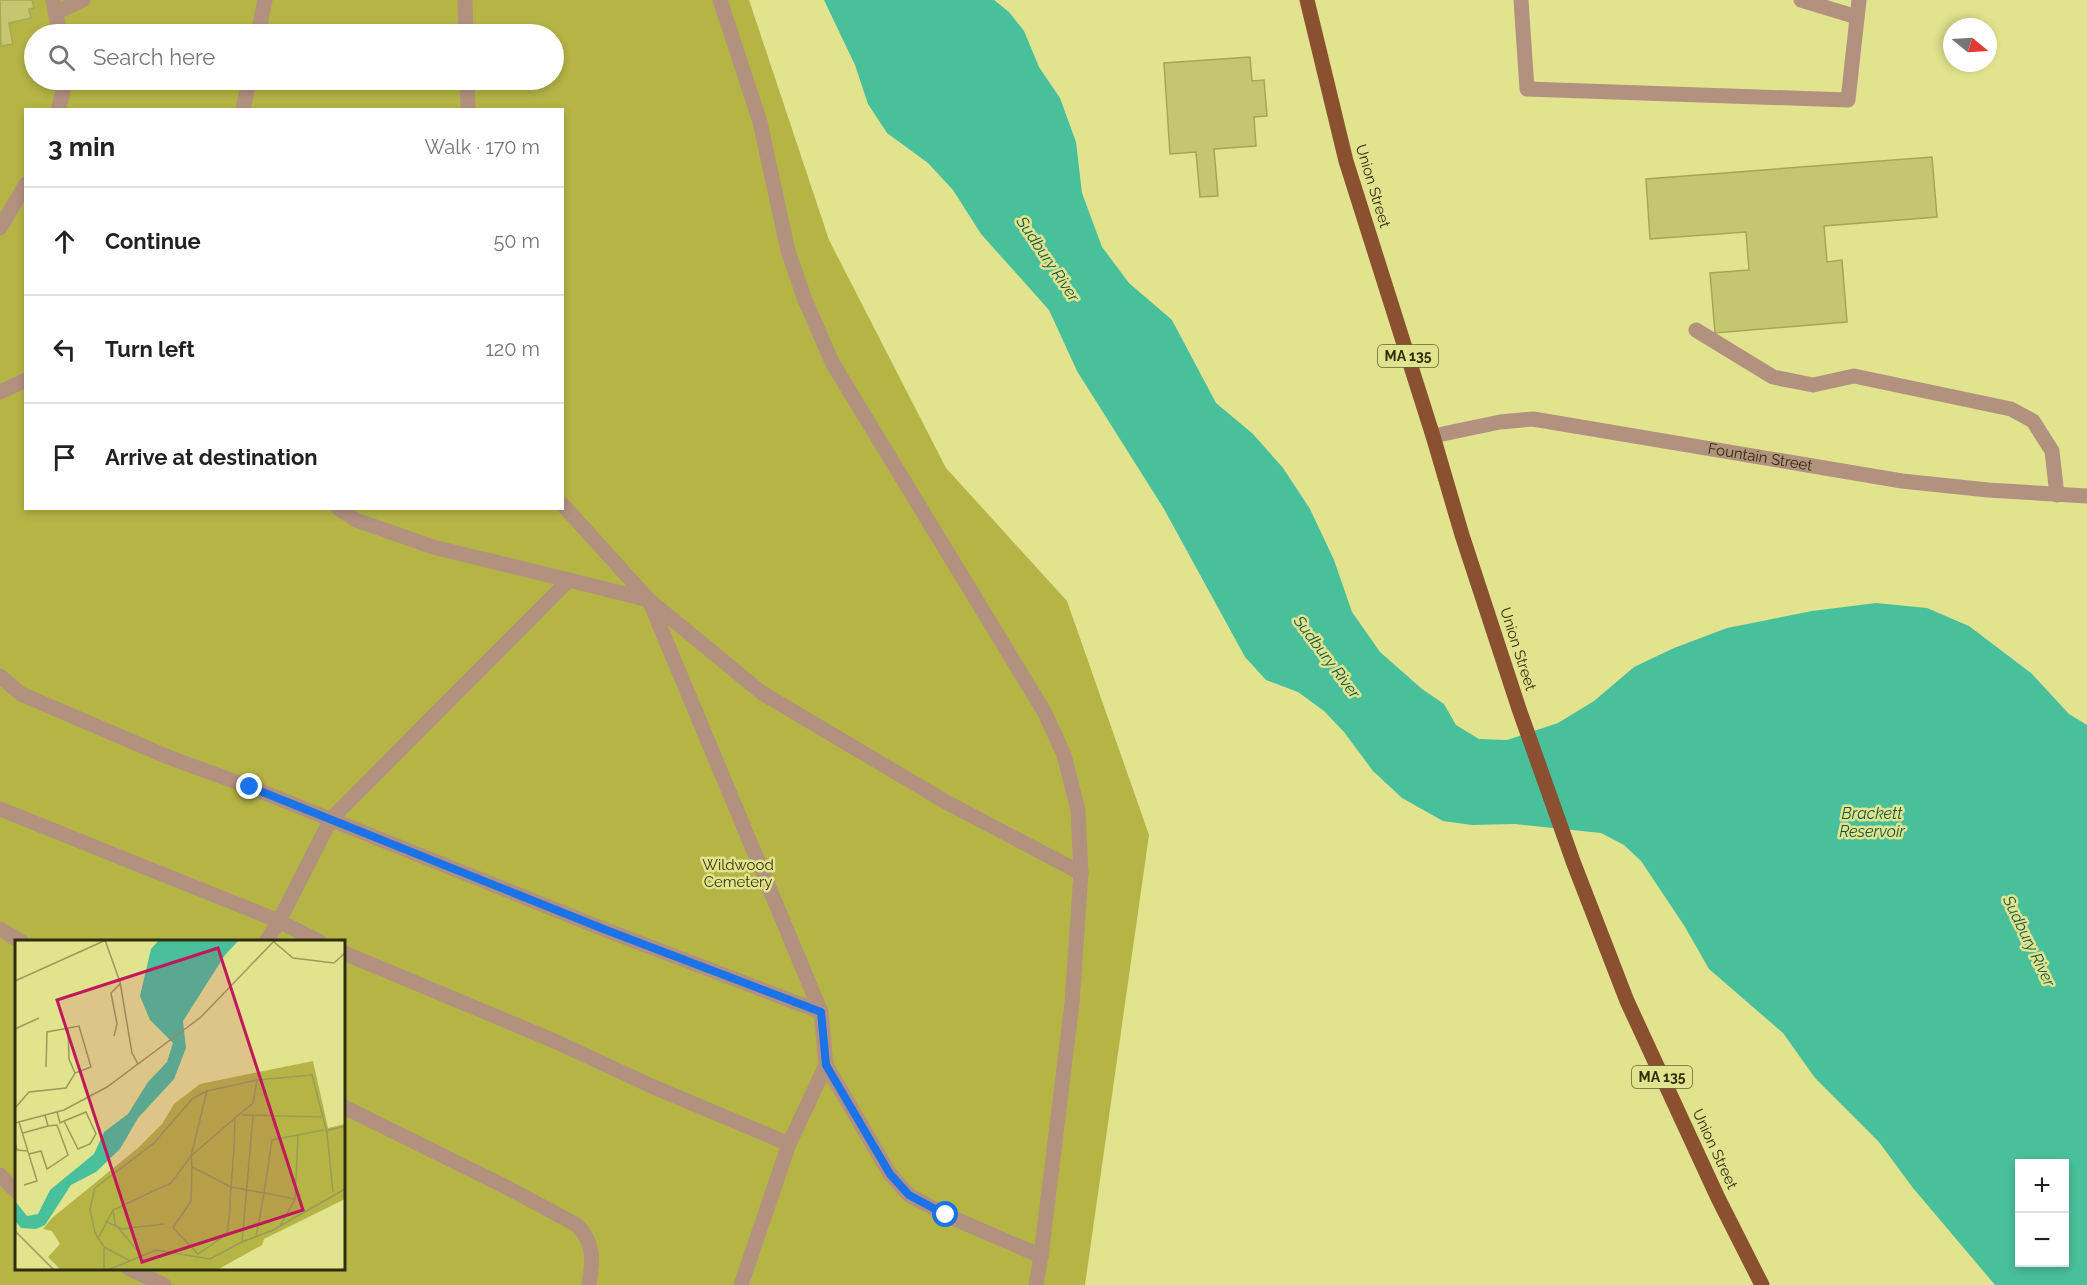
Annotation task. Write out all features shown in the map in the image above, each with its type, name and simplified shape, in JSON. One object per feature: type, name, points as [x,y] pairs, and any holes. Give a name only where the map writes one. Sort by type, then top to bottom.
[{"type":"main road","name":"Union Street","points":[[1307,0],[1346,161],[1462,535],[1519,709],[1574,864],[1627,1001],[1762,1285]]},
{"type":"street","points":[[58,24],[54,7],[83,0]]},
{"type":"street","points":[[260,24],[265,0]]},
{"type":"street","points":[[465,0],[466,24]]},
{"type":"street","points":[[720,0],[760,122],[788,251],[805,300],[833,364],[1045,713],[1064,755],[1078,810],[1081,873],[1072,1003],[1036,1285]]},
{"type":"street","points":[[1521,0],[1527,89],[1848,99],[1859,0]]},
{"type":"street","points":[[1801,0],[1857,17]]},
{"type":"street","points":[[58,108],[62,90]]},
{"type":"street","points":[[243,108],[247,90]]},
{"type":"street","points":[[467,90],[468,108]]},
{"type":"street","points":[[0,228],[24,187]]},
{"type":"street","points":[[1696,330],[1773,377],[1813,385],[1854,376],[2011,409],[2033,421],[2052,451],[2057,495]]},
{"type":"street","points":[[0,392],[24,381]]},
{"type":"street","name":"Fountain Street","points":[[1433,436],[1500,422],[1533,419],[1902,481],[2087,496]]},
{"type":"street","points":[[564,506],[649,600],[762,693],[946,802],[1081,873]]},
{"type":"street","points":[[341,510],[356,520],[433,547],[649,600]]},
{"type":"street","points":[[267,940],[331,819],[569,580]]},
{"type":"street","points":[[649,600],[821,1012],[826,1065],[890,1174],[909,1195],[946,1215],[1041,1256]]},
{"type":"street","points":[[0,676],[21,694],[168,757],[331,819],[606,930],[821,1012]]},
{"type":"street","points":[[0,809],[279,921],[316,940]]},
{"type":"street","points":[[0,929],[19,940]]},
{"type":"street","points":[[345,953],[552,1040],[656,1088],[789,1144]]},
{"type":"street","points":[[741,1285],[789,1144],[826,1065]]},
{"type":"street","points":[[345,1107],[506,1187],[577,1225],[585,1233],[593,1252],[590,1285]]},
{"type":"street","points":[[0,1175],[15,1190]]},
{"type":"street","points":[[130,1270],[164,1285]]},
{"type":"green space","name":"Wildwood Cemetery","points":[[0,0],[749,0],[829,240],[946,468],[1067,601],[1149,835],[1085,1285],[0,1285]]},
{"type":"water","name":"Brackett Reservoir","points":[[824,0],[994,0],[1009,12],[1024,31],[1039,67],[1060,98],[1076,142],[1082,193],[1102,247],[1129,283],[1172,320],[1216,403],[1253,434],[1283,468],[1310,509],[1334,560],[1352,612],[1380,652],[1422,689],[1444,704],[1456,725],[1479,739],[1507,740],[1558,723],[1594,701],[1634,667],[1674,648],[1727,628],[1812,611],[1876,603],[1927,608],[1969,626],[2031,673],[2069,714],[2087,725],[2087,1285],[1995,1285],[1913,1188],[1879,1142],[1815,1078],[1783,1033],[1709,969],[1685,927],[1641,861],[1624,845],[1601,833],[1515,824],[1472,825],[1443,821],[1402,798],[1373,771],[1344,732],[1324,711],[1298,692],[1266,680],[1245,657],[1164,509],[1077,371],[1049,310],[981,234],[953,190],[928,163],[887,133],[868,104],[855,65]]},
{"type":"building","points":[[0,0],[32,0],[34,8],[29,9],[31,18],[9,23],[13,44],[1,46]]},
{"type":"building","points":[[1250,57],[1252,81],[1264,80],[1267,116],[1254,117],[1256,146],[1214,149],[1218,196],[1200,197],[1196,152],[1170,154],[1164,63]]},
{"type":"building","points":[[1932,157],[1937,217],[1824,226],[1827,262],[1842,260],[1847,322],[1715,333],[1710,273],[1749,270],[1746,232],[1650,239],[1646,179]]},
{"type":"route","points":[[250,787],[606,930],[821,1012],[826,1065],[890,1174],[909,1195],[946,1215]]},
{"type":"water label","name":"Sudbury River","points":[[1048,259]]},
{"type":"water label","name":"Sudbury River","points":[[1327,657]]},
{"type":"water label","name":"Sudbury River","points":[[2029,941]]}]
